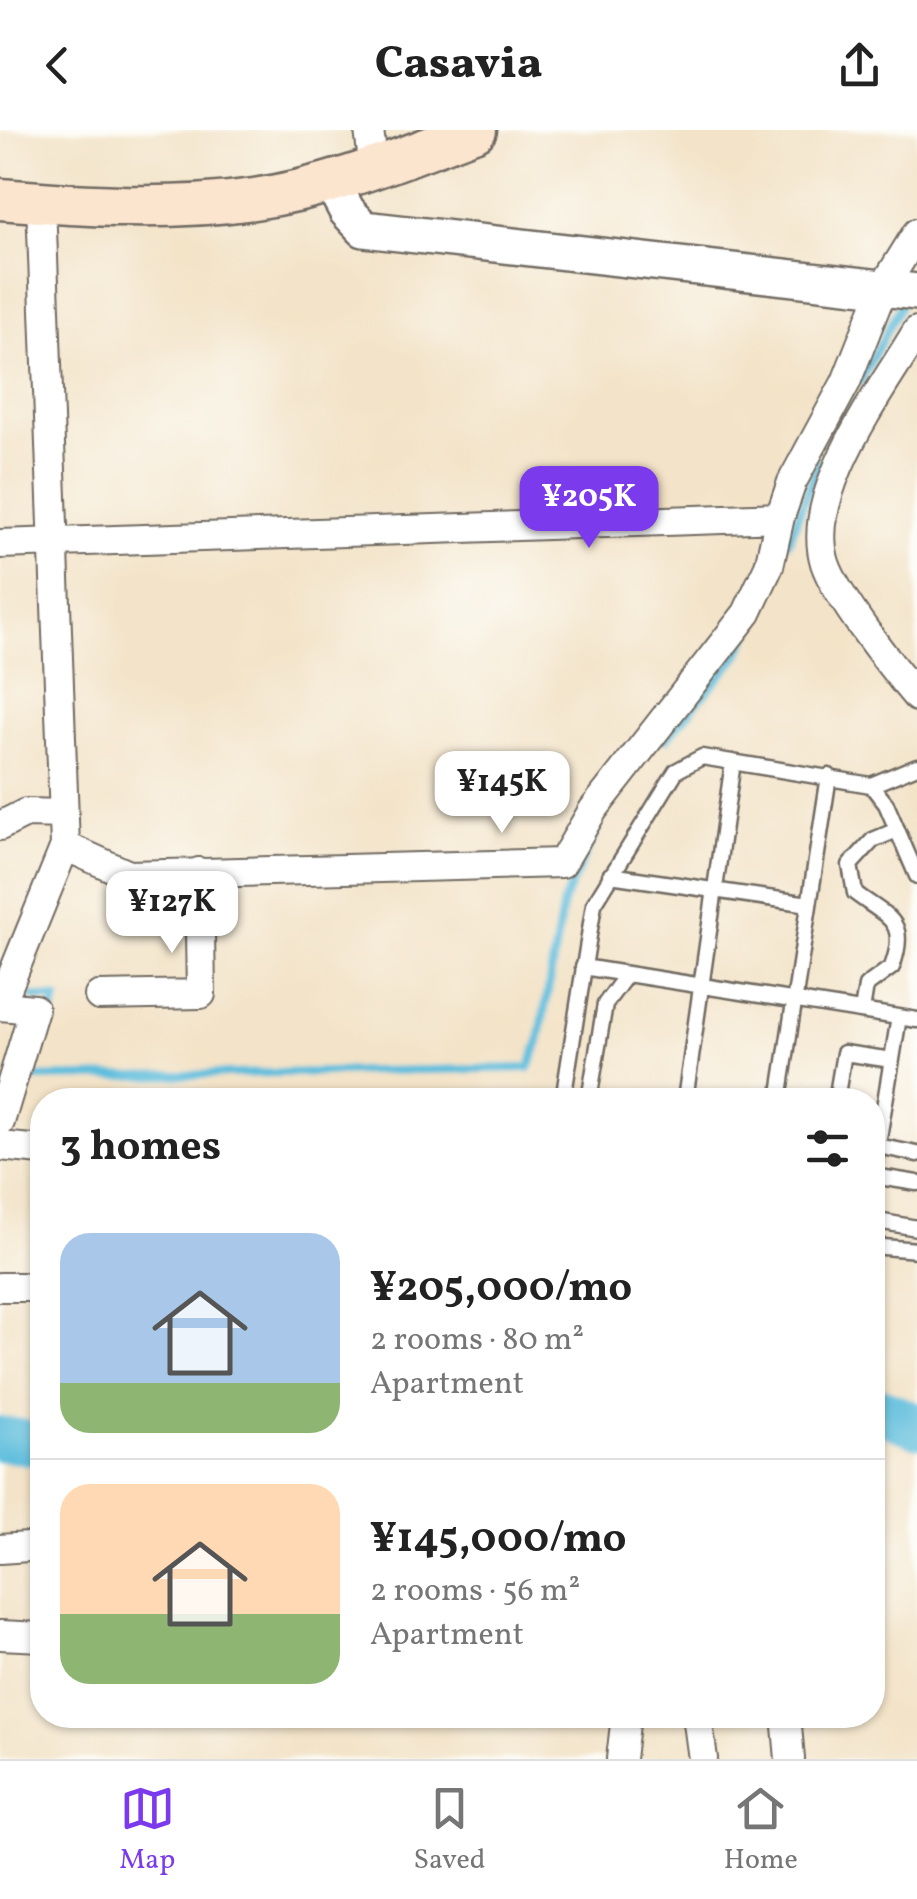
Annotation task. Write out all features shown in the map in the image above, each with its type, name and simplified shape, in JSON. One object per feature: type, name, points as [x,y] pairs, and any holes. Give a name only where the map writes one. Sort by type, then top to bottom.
[{"type":"main road","points":[[0,199],[172,208],[258,198],[331,180],[372,150],[476,130]]},
{"type":"street","points":[[331,180],[347,211],[364,229],[900,290]]},
{"type":"street","points":[[1,1117],[34,1009],[0,1006],[64,846],[41,202]]},
{"type":"street","points":[[64,846],[129,875],[562,863],[593,810],[747,613],[769,566],[792,482],[868,333],[900,290],[917,232]]},
{"type":"street","points":[[917,331],[839,465],[821,516],[825,564],[887,662],[917,698]]},
{"type":"street","points":[[0,544],[780,517]]},
{"type":"street","points":[[0,826],[26,812],[63,814]]},
{"type":"street","points":[[99,996],[201,994],[199,872]]},
{"type":"street","points":[[0,1146],[30,1149]]},
{"type":"street","points":[[0,1287],[30,1287]]},
{"type":"street","points":[[0,1550],[30,1547]]},
{"type":"street","points":[[0,1635],[30,1636]]},
{"type":"street","points":[[622,1759],[625,1728]]},
{"type":"street","points":[[699,1728],[703,1759]]},
{"type":"street","points":[[787,1728],[790,1759]]},
{"type":"lane","points":[[565,1088],[594,904],[676,770],[702,757],[872,785],[917,766]]},
{"type":"lane","points":[[686,1088],[733,762]]},
{"type":"lane","points":[[781,1088],[829,776]]},
{"type":"lane","points":[[872,785],[917,876]]},
{"type":"lane","points":[[862,1012],[866,986],[892,967],[899,940],[890,917],[856,892],[850,865],[873,840],[897,830]]},
{"type":"lane","points":[[610,875],[809,904]]},
{"type":"lane","points":[[583,967],[917,1020]]},
{"type":"lane","points":[[591,1088],[606,1004],[626,974]]},
{"type":"lane","points":[[885,1103],[899,1017]]},
{"type":"lane","points":[[838,1088],[844,1053],[892,1060]]},
{"type":"lane","points":[[885,1147],[917,1154]]},
{"type":"lane","points":[[885,1179],[917,1183]]},
{"type":"lane","points":[[885,1222],[917,1228]]},
{"type":"lane","points":[[885,1247],[917,1250]]},
{"type":"waterway","points":[[860,382],[902,302]]},
{"type":"waterway","points":[[788,542],[819,461]]},
{"type":"waterway","points":[[666,739],[738,656],[754,623]]},
{"type":"waterway","points":[[34,997],[57,999],[30,1078],[529,1068],[539,1042],[563,903],[597,829]]},
{"type":"waterway","points":[[885,1412],[917,1426]]},
{"type":"waterway","points":[[0,1439],[30,1443]]}]
